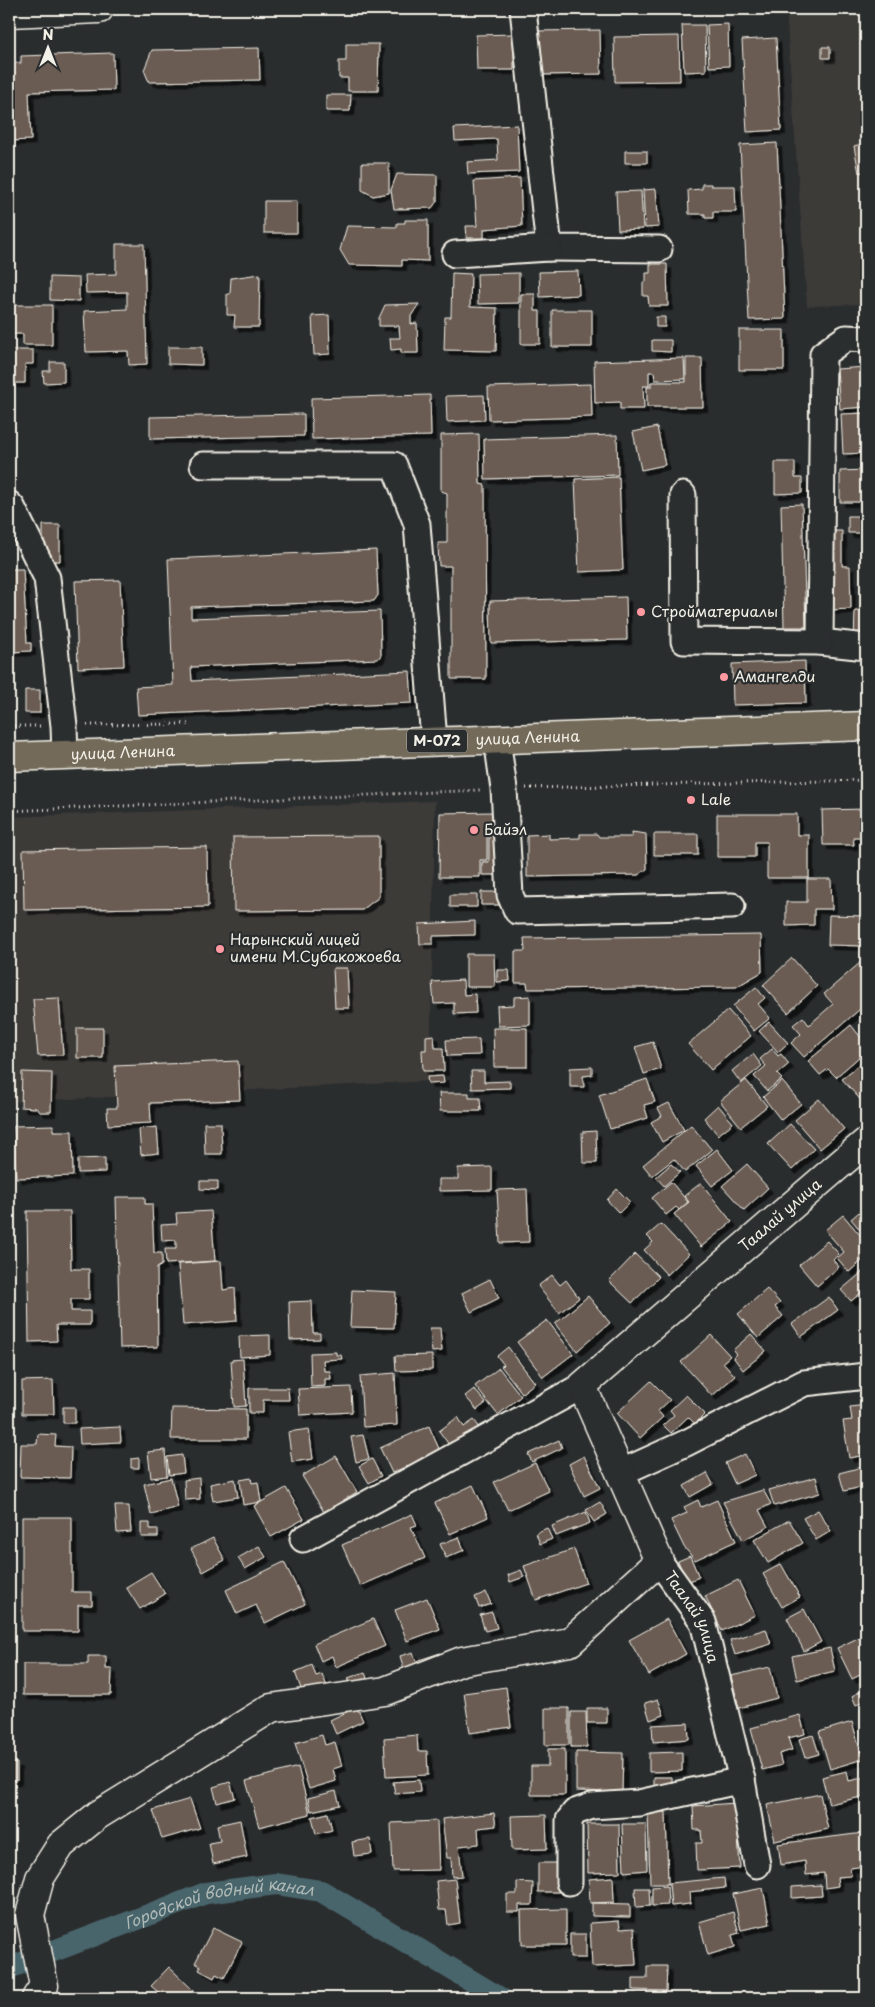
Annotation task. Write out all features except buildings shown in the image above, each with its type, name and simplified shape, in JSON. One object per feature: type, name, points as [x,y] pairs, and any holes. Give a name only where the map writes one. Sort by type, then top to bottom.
[{"type":"main road","name":"улица Ленина","points":[[9,757],[866,726]]},
{"type":"street","points":[[9,9],[9,13],[99,9]]},
{"type":"street","points":[[524,9],[549,248]]},
{"type":"street","points":[[455,254],[549,248],[659,249]]},
{"type":"street","points":[[820,642],[823,354],[846,338],[866,339]]},
{"type":"street","points":[[203,465],[394,465],[418,524],[434,741]]},
{"type":"street","points":[[683,495],[684,641],[820,642],[866,647]]},
{"type":"street","points":[[9,504],[47,578],[64,726],[65,755]]},
{"type":"street","points":[[496,739],[504,789],[510,895],[517,911],[732,906]]},
{"type":"street","name":"Таалай улица","points":[[303,1539],[582,1386],[866,1142]]},
{"type":"street","points":[[620,1473],[686,1443],[804,1382],[866,1376]]},
{"type":"street","name":"Таалай улица","points":[[582,1386],[659,1561],[703,1622],[742,1780],[757,1865]]},
{"type":"street","points":[[40,1992],[30,1915],[40,1878],[61,1845],[98,1815],[271,1708],[385,1692],[462,1662],[570,1642],[659,1561]]},
{"type":"street","points":[[569,1882],[569,1820],[575,1812],[592,1806],[639,1804],[742,1780]]},
{"type":"path","points":[[9,811],[504,789],[866,780]]},
{"type":"shaded area","points":[[786,9],[866,9],[866,304],[807,306]]},
{"type":"shaded area","name":"Нарынский лицей имени М.Субакожоева","points":[[435,801],[430,1081],[9,1102],[9,817]]},
{"type":"waterway","name":"Городской водный канал","points":[[9,1968],[206,1893],[276,1884],[321,1891],[500,1998]]},
{"type":"place","name":"Стройматериалы","points":[[641,612]]},
{"type":"place","name":"Амангелди","points":[[724,677]]},
{"type":"place","name":"Lale","points":[[691,800]]},
{"type":"place","name":"Байэл","points":[[474,830]]},
{"type":"place","name":"Нарынский лицей имени М.Субакожоева","points":[[220,949]]}]
